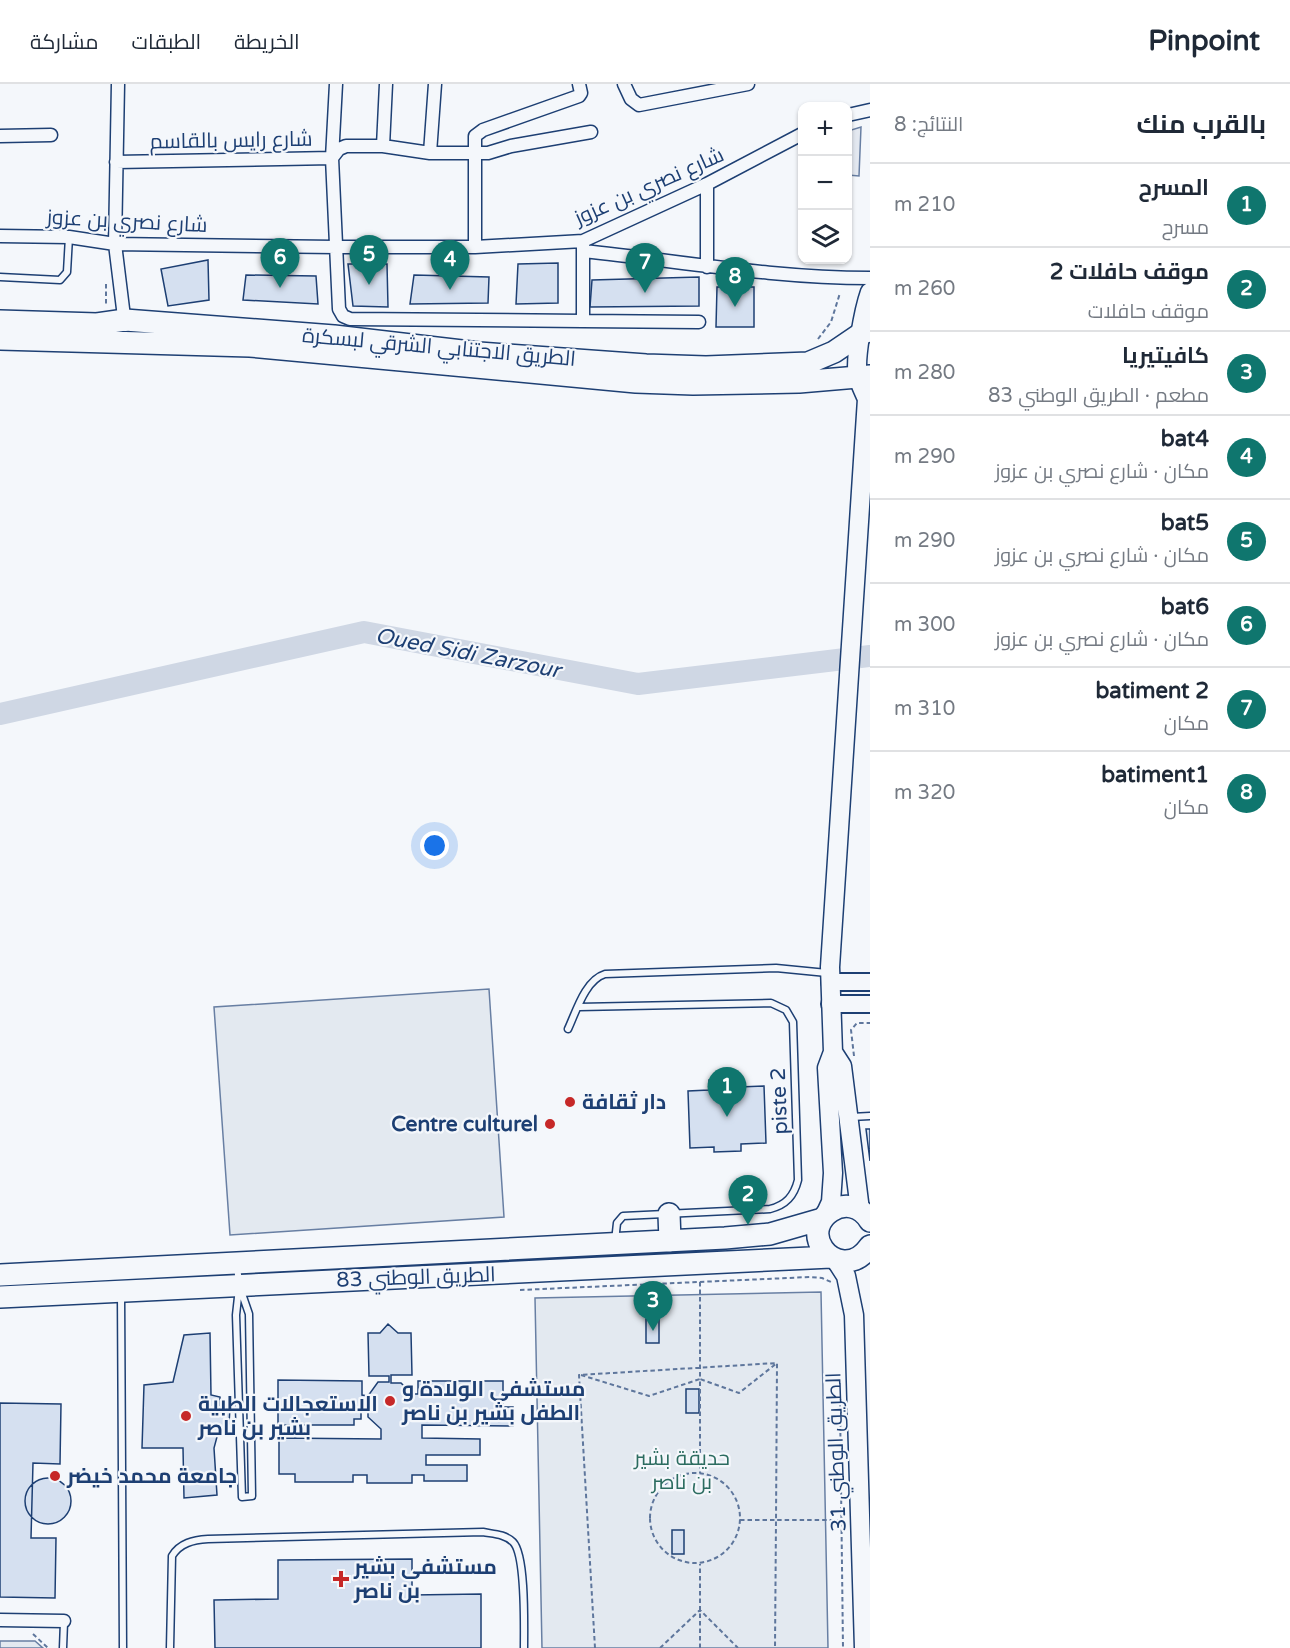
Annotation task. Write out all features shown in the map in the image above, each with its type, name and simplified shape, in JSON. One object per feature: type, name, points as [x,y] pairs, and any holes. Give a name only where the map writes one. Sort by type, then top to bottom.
[{"type":"highway","name":"الطريق الاجتنابي الشرقي لبسكرة","points":[[0,321],[97,324],[124,331],[250,346],[636,382],[769,383],[864,377]]},
{"type":"highway","name":"الطريق الاجتنابي الشرقي لبسكرة","points":[[0,339],[124,331],[334,336],[479,353],[706,367],[808,363],[834,352],[866,332]]},
{"type":"highway","name":"الطريق الوطني 83","points":[[0,1275],[615,1245],[770,1234],[824,1217],[833,1209],[842,1206],[851,1206],[865,1216]]},
{"type":"highway","points":[[669,1214],[670,1241]]},
{"type":"highway","points":[[824,1217],[819,1227],[820,1244],[833,1258]]},
{"type":"highway","name":"الطريق الوطني 83","points":[[0,1297],[833,1258],[848,1261],[857,1259],[870,1246]]},
{"type":"main road","points":[[824,1217],[831,1202],[832,1190],[831,1119],[827,1068],[833,1052],[830,974],[868,400],[864,377],[857,362],[866,332],[870,292]]},
{"type":"main road","points":[[830,974],[870,982]]},
{"type":"main road","points":[[831,1004],[870,1004]]},
{"type":"main road","points":[[833,1052],[842,1066],[847,1118],[865,1216]]},
{"type":"main road","name":"الطريق الوطني 31","points":[[833,1258],[846,1275],[855,1315],[865,1453],[864,1648]]},
{"type":"street","points":[[118,84],[115,244],[124,331]]},
{"type":"street","points":[[336,84],[332,158],[339,309],[344,316],[350,319],[699,322]]},
{"type":"street","points":[[383,146],[386,84]]},
{"type":"street","points":[[430,153],[435,84]]},
{"type":"street","points":[[475,247],[474,139],[479,132],[579,96],[581,93],[579,84]]},
{"type":"street","points":[[624,84],[631,99],[639,105],[748,84]]},
{"type":"street","points":[[852,114],[870,110]]},
{"type":"street","name":"شارع رايس بالقاسم","points":[[117,162],[332,158],[339,149],[346,146],[383,146],[430,153],[488,153],[511,146],[591,132]]},
{"type":"street","points":[[0,136],[51,135]]},
{"type":"street","name":"شارع نصري بن عزوز","points":[[0,236],[69,237],[115,244],[336,247],[583,246],[798,136]]},
{"type":"street","points":[[707,184],[707,267]]},
{"type":"street","points":[[583,321],[583,246],[707,267],[843,278],[870,278]]},
{"type":"street","points":[[0,1620],[64,1621]]},
{"type":"lane","points":[[0,277],[60,280],[67,272],[69,237]]},
{"type":"lane","points":[[568,1029],[593,980],[605,974],[776,968],[830,974]]},
{"type":"lane","name":"piste 2","points":[[579,1007],[771,1003],[782,1007],[791,1016],[793,1022],[798,1173],[793,1194],[783,1204],[770,1209],[623,1216],[616,1223],[615,1245]]},
{"type":"lane","points":[[847,1118],[870,1116]]},
{"type":"lane","points":[[237,1262],[239,1285],[236,1315],[242,1497],[252,1496],[249,1314],[239,1285]]},
{"type":"lane","points":[[121,1291],[123,1648]]},
{"type":"lane","points":[[170,1648],[172,1556],[185,1544],[208,1539],[483,1532],[501,1535],[513,1542],[519,1552],[522,1570],[524,1648]]},
{"type":"lane","points":[[63,1648],[64,1621]]},
{"type":"path","points":[[106,285],[106,309]]},
{"type":"path","points":[[520,1290],[810,1277],[822,1278],[834,1283]]},
{"type":"path","points":[[700,1282],[700,1473]]},
{"type":"path","points":[[579,1375],[777,1364]]},
{"type":"path","points":[[579,1375],[649,1396],[700,1379],[739,1392],[777,1364]]},
{"type":"path","points":[[775,1648],[777,1364]]},
{"type":"path","points":[[579,1375],[595,1648]]},
{"type":"path","points":[[840,1401],[843,1648]]},
{"type":"path","points":[[700,1473],[721,1481],[735,1498],[740,1520],[735,1540],[720,1556],[700,1564],[681,1562],[665,1553],[654,1538],[649,1519],[653,1500],[664,1485],[681,1475],[700,1473]]},
{"type":"path","points":[[740,1520],[841,1520]]},
{"type":"path","points":[[700,1564],[700,1648]]},
{"type":"path","points":[[660,1648],[700,1610]]},
{"type":"path","points":[[700,1610],[738,1648]]},
{"type":"path","points":[[29,1630],[48,1648]]},
{"type":"green space","points":[[489,989],[504,1217],[230,1235],[214,1007]]},
{"type":"green space","name":"حديقة بشير بن ناصر","points":[[821,1292],[828,1648],[542,1648],[535,1298]]},
{"type":"green space","points":[[0,1641],[35,1641],[43,1648],[0,1648]]},
{"type":"shaded area","points":[[861,127],[859,176],[852,175],[852,130]]},
{"type":"building","points":[[208,260],[209,300],[168,306],[161,269]]},
{"type":"building","points":[[558,263],[558,303],[516,304],[518,264]]},
{"type":"building","points":[[348,264],[387,264],[388,307],[353,306]]},
{"type":"building","points":[[246,275],[316,276],[318,304],[243,300]]},
{"type":"building","points":[[414,275],[489,277],[488,303],[410,304]]},
{"type":"building","points":[[699,277],[699,306],[590,307],[592,280]]},
{"type":"building","points":[[717,287],[754,287],[754,327],[716,327]]},
{"type":"building","points":[[739,1079],[739,1087],[764,1086],[766,1143],[741,1144],[741,1151],[714,1152],[714,1147],[690,1148],[688,1091],[709,1090],[709,1080]]},
{"type":"building","points":[[866,1129],[870,1129],[870,1161]]},
{"type":"building","points":[[646,1319],[659,1319],[659,1343],[646,1343]]},
{"type":"building","name":"مستشفى الولادة و الطفل بشير بن ناصر","points":[[388,1324],[398,1333],[411,1333],[412,1375],[391,1375],[391,1383],[401,1383],[412,1394],[418,1394],[418,1381],[503,1381],[503,1407],[513,1407],[513,1426],[422,1425],[422,1438],[480,1439],[480,1455],[426,1455],[426,1465],[467,1465],[467,1481],[424,1481],[424,1475],[412,1475],[412,1483],[367,1483],[367,1475],[353,1475],[353,1482],[295,1482],[295,1474],[279,1474],[279,1438],[381,1439],[381,1429],[368,1417],[368,1410],[361,1410],[361,1419],[354,1419],[354,1425],[278,1425],[278,1380],[362,1381],[362,1395],[368,1396],[378,1382],[389,1382],[389,1376],[369,1376],[368,1333],[380,1333]]},
{"type":"building","name":"الاستعجالات الطبية بشير بن ناصر","points":[[210,1333],[211,1395],[220,1397],[220,1408],[230,1408],[229,1424],[218,1433],[214,1448],[217,1495],[184,1498],[183,1448],[142,1448],[144,1385],[173,1382],[184,1335]]},
{"type":"building","points":[[686,1389],[699,1389],[699,1413],[686,1413]]},
{"type":"building","points":[[0,1403],[61,1404],[60,1464],[33,1463],[31,1538],[56,1538],[55,1598],[0,1597]]},
{"type":"building","points":[[48,1478],[57,1479],[64,1485],[70,1492],[70,1510],[64,1517],[57,1523],[48,1524],[39,1523],[32,1517],[26,1510],[25,1501],[26,1492],[32,1485],[39,1479]]},
{"type":"building","points":[[672,1530],[684,1530],[684,1554],[672,1554]]},
{"type":"building","name":"مستشفى بشير بن ناصر","points":[[412,1559],[412,1595],[481,1594],[481,1648],[215,1648],[214,1600],[278,1599],[278,1560]]},
{"type":"waterway","name":"Oued Sidi Zarzour","points":[[0,714],[364,632],[638,684],[870,656]]},
{"type":"place","name":"bat5","points":[[369,285]]},
{"type":"place","name":"bat6","points":[[280,288]]},
{"type":"place","name":"bat4","points":[[450,290]]},
{"type":"place","name":"batiment 2","points":[[645,293]]},
{"type":"place","name":"batiment1","points":[[735,307]]},
{"type":"place","name":"دار ثقافة","points":[[570,1102]]},
{"type":"place","name":"المسرح","points":[[727,1117]]},
{"type":"place","name":"Centre culturel","points":[[550,1124]]},
{"type":"place","name":"موقف حافلات 2","points":[[748,1225]]},
{"type":"place","name":"كافيتيريا","points":[[653,1331]]},
{"type":"place","name":"مستشفى الولادة و الطفل بشير بن ناصر","points":[[390,1401]]},
{"type":"place","name":"الاستعجالات الطبية بشير بن ناصر","points":[[186,1416]]},
{"type":"place","name":"جامعة محمد خيضر","points":[[55,1476]]},
{"type":"place","name":"مستشفى بشير بن ناصر","points":[[341,1579]]}]
